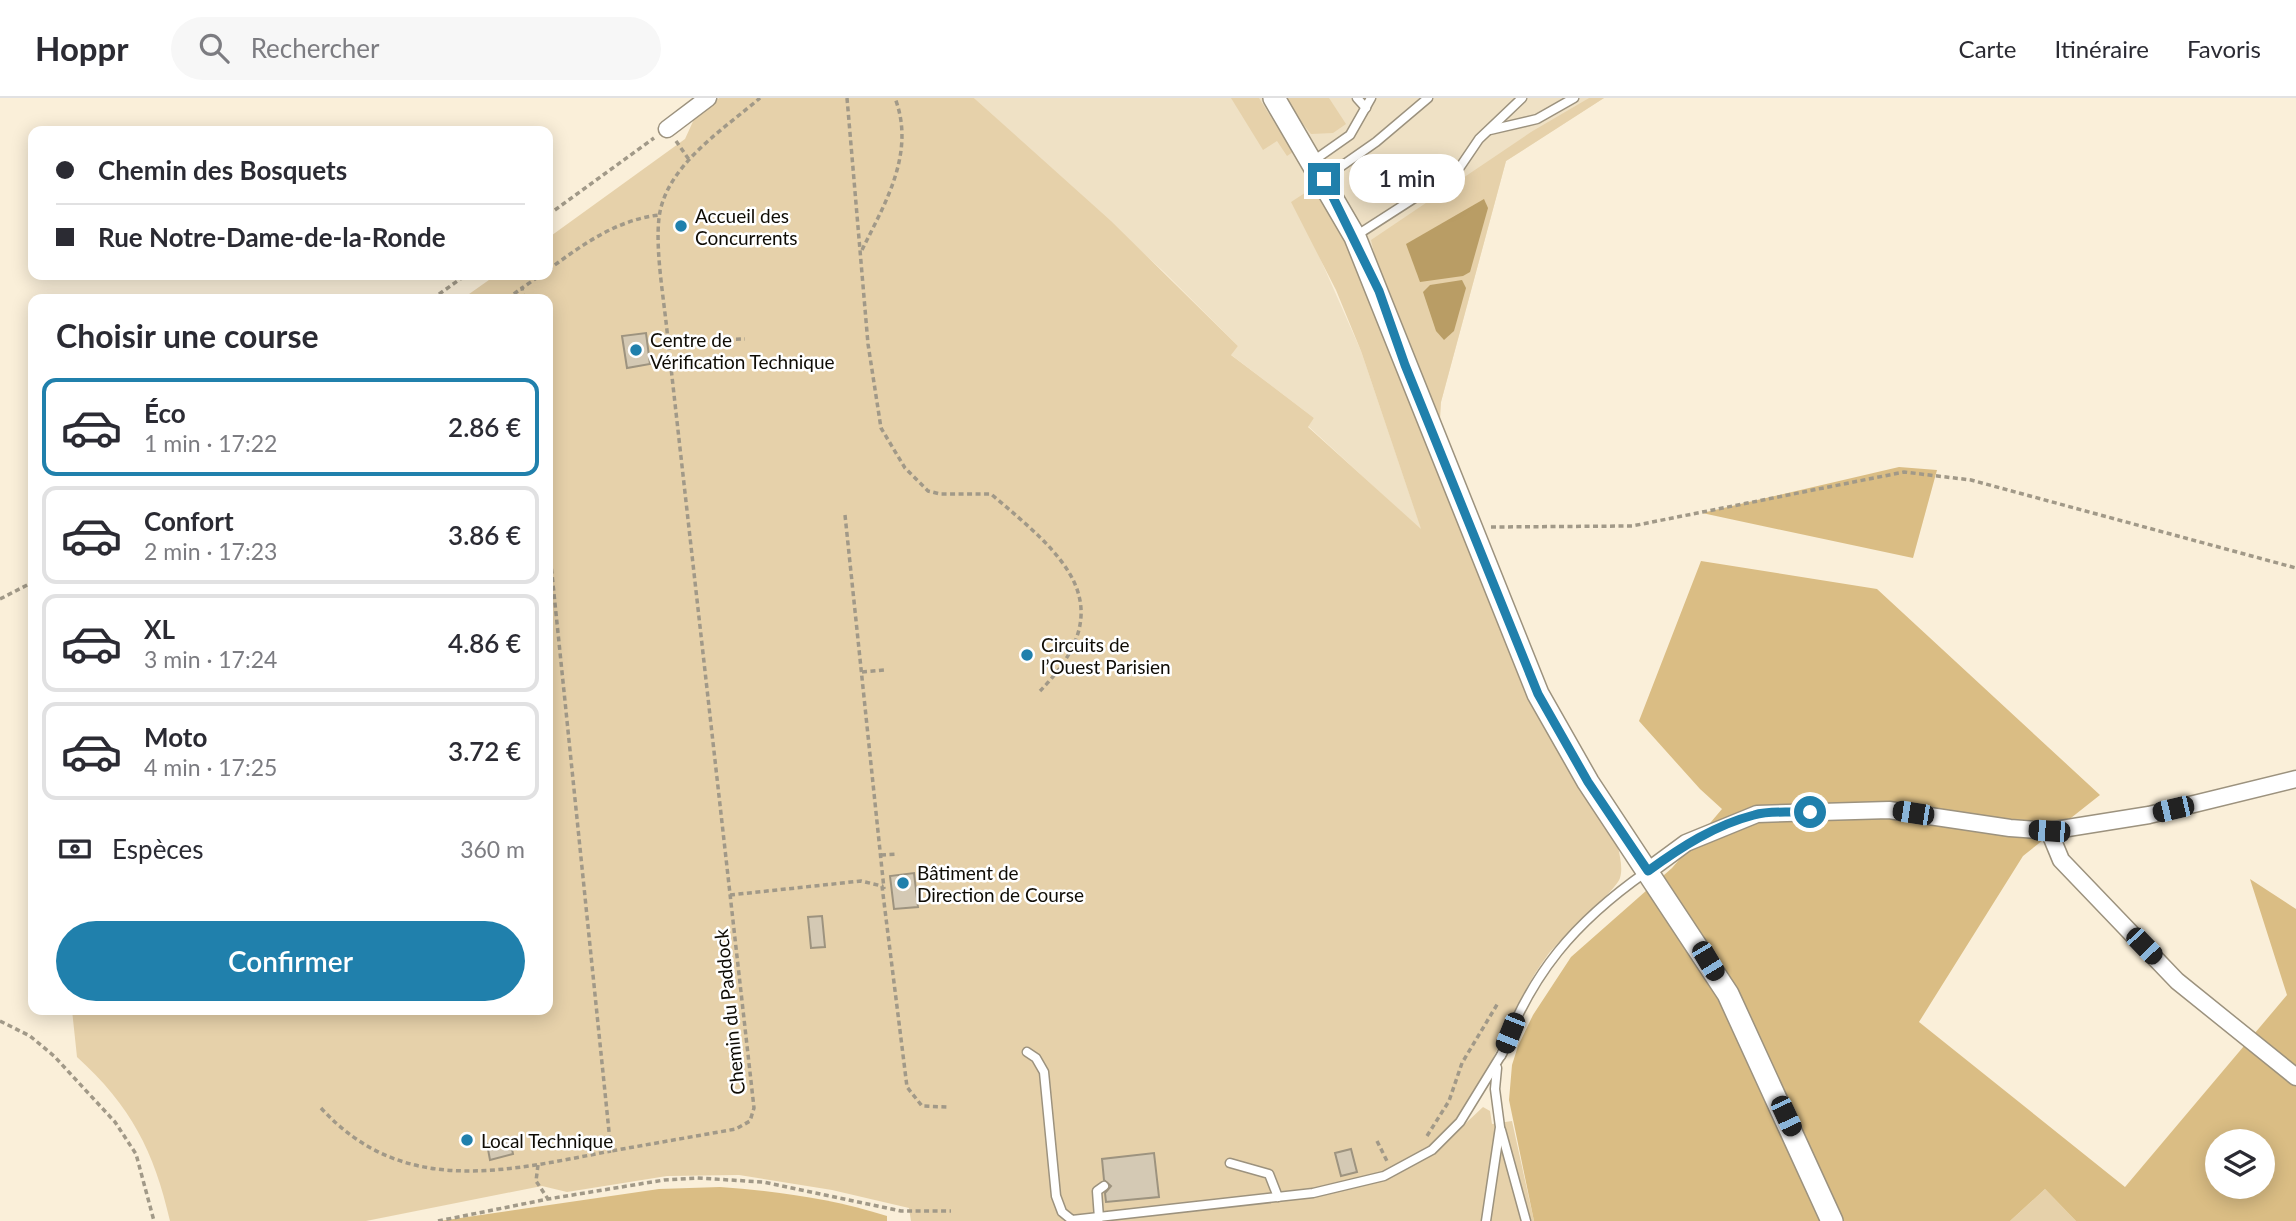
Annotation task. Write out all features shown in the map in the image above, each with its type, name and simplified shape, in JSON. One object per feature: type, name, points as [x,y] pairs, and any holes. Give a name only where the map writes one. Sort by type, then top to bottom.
[{"type":"main road","points":[[1274,98],[1355,237],[1538,694],[1588,782],[1727,994],[1832,1221]]},
{"type":"street","points":[[667,129],[708,98]]},
{"type":"street","points":[[1648,871],[1686,843],[1757,814],[1889,810],[2010,828],[2049,831],[2149,815],[2296,779]]},
{"type":"street","points":[[2049,831],[2061,860],[2178,981],[2296,1077]]},
{"type":"lane","points":[[1357,98],[1366,108]]},
{"type":"lane","points":[[1318,170],[1350,135],[1371,98]]},
{"type":"lane","points":[[1318,170],[1376,142],[1428,98]]},
{"type":"lane","points":[[1355,237],[1458,170],[1487,131],[1522,98]]},
{"type":"lane","points":[[1487,131],[1537,119],[1574,98]]},
{"type":"lane","points":[[1526,1221],[1512,1162],[1500,1127],[1495,1077],[1503,1052],[1526,997],[1562,944],[1593,913],[1648,871]]},
{"type":"lane","points":[[1027,1052],[1040,1063],[1044,1072],[1060,1208],[1069,1219],[1100,1218],[1278,1197],[1360,1184],[1393,1172],[1423,1156],[1460,1122],[1503,1052]]},
{"type":"lane","points":[[1486,1221],[1500,1127]]},
{"type":"lane","points":[[1230,1163],[1269,1174],[1278,1197]]},
{"type":"lane","points":[[1100,1218],[1097,1191],[1104,1186]]},
{"type":"path","points":[[553,267],[604,232],[632,220],[659,215],[677,175],[760,98]]},
{"type":"path","points":[[847,98],[868,344],[878,416],[894,453],[928,491],[940,494],[990,494],[1048,544],[1078,590],[1082,617],[1075,648],[1040,691]]},
{"type":"path","points":[[861,252],[887,201],[900,163],[901,123],[895,98]]},
{"type":"path","points":[[553,211],[667,129],[690,161]]},
{"type":"path","name":"Chemin du Paddock","points":[[611,1151],[736,1129],[750,1121],[754,1108],[668,341],[659,215]]},
{"type":"path","points":[[439,294],[459,280]]},
{"type":"path","points":[[514,294],[534,280]]},
{"type":"path","points":[[522,288],[523,294]]},
{"type":"path","points":[[668,341],[745,339]]},
{"type":"path","points":[[1471,527],[1632,526],[1904,472],[1971,480],[2296,568]]},
{"type":"path","points":[[845,515],[905,1080],[910,1093],[922,1106],[947,1108]]},
{"type":"path","points":[[321,1108],[360,1143],[382,1154],[429,1168],[477,1174],[611,1151],[553,584]]},
{"type":"path","points":[[0,599],[28,585]]},
{"type":"path","points":[[862,672],[884,670]]},
{"type":"path","points":[[881,855],[898,854]]},
{"type":"path","points":[[730,895],[861,881],[878,883],[884,890]]},
{"type":"path","points":[[1423,1156],[1426,1138],[1449,1101],[1462,1063],[1498,1003]]},
{"type":"path","points":[[0,1021],[30,1036],[54,1056],[116,1122],[136,1154],[154,1221]]},
{"type":"path","points":[[1377,1141],[1393,1172]]},
{"type":"path","points":[[537,1165],[536,1181],[548,1199]]},
{"type":"path","points":[[438,1221],[664,1180],[726,1179],[830,1194],[891,1210],[951,1210]]},
{"type":"shaded area","name":"Circuits de l’Ouest Parisien","points":[[719,98],[974,98],[1111,221],[1238,346],[1231,355],[1314,418],[1308,427],[1421,529],[1361,351],[1336,290],[1291,202],[1314,187],[1357,263],[1618,847],[1620,878],[1599,904],[1547,956],[1533,977],[1476,1091],[1446,1132],[1451,1137],[1483,1107],[1490,1111],[1492,1124],[1512,1121],[1534,1221],[911,1221],[909,1208],[832,1190],[739,1175],[667,1176],[567,1192],[542,1186],[366,1221],[170,1221],[156,1173],[138,1131],[112,1093],[77,1057],[73,1015],[553,1015],[553,294],[469,294],[489,280],[553,280],[553,234],[685,139],[695,117]]},
{"type":"shaded area","points":[[974,98],[1604,98],[1506,161],[1441,402],[1378,247],[1357,263],[1316,249],[1361,351],[1422,531],[1308,426],[1314,418],[1230,354],[1238,346],[1164,272]]},
{"type":"shaded area","points":[[1231,98],[1259,98],[1293,152],[1287,156],[1277,141],[1263,150]]},
{"type":"shaded area","points":[[1282,98],[1329,98],[1346,124],[1333,133],[1311,134]]},
{"type":"shaded area","points":[[1589,98],[1604,98],[1506,161],[1441,402],[1440,420],[1376,261],[1371,240],[1531,132]]},
{"type":"shaded area","points":[[1484,199],[1488,208],[1470,272],[1463,276],[1420,282],[1406,244]]},
{"type":"shaded area","points":[[1462,280],[1466,288],[1454,331],[1444,340],[1436,331],[1423,292],[1430,285]]},
{"type":"shaded area","points":[[1899,467],[1937,470],[1913,558],[1702,513]]},
{"type":"shaded area","points":[[1701,561],[1877,589],[2100,795],[2023,856],[1919,1022],[2125,1187],[2287,995],[2250,879],[2296,909],[2296,1221],[2076,1221],[2045,1189],[2010,1221],[1534,1221],[1509,1100],[1512,1065],[1518,1046],[1533,1015],[1571,957],[1672,868],[1722,809],[1700,789],[1639,721]]},
{"type":"shaded area","points":[[720,1187],[825,1200],[887,1216],[887,1221],[440,1221],[659,1189]]},
{"type":"shaded area","points":[[2045,1189],[2076,1221],[2010,1221]]},
{"type":"building","points":[[1400,158],[1418,185],[1399,197],[1382,171]]},
{"type":"building","name":"Centre de Vérification Technique","points":[[646,333],[650,364],[627,368],[622,336]]},
{"type":"building","points":[[914,873],[918,907],[894,909],[890,876]]},
{"type":"building","points":[[822,916],[825,947],[811,948],[808,917]]},
{"type":"building","points":[[510,1139],[513,1154],[490,1160],[487,1144]]},
{"type":"building","points":[[1351,1149],[1357,1172],[1341,1176],[1335,1153]]},
{"type":"building","points":[[1154,1153],[1159,1197],[1106,1202],[1105,1193],[1111,1186],[1104,1180],[1102,1159]]},
{"type":"place","name":"Accueil des Concurrents","points":[[681,226]]},
{"type":"place","name":"Centre de Vérification Technique","points":[[636,350]]},
{"type":"place","name":"Circuits de l’Ouest Parisien","points":[[1027,655]]},
{"type":"place","name":"Bâtiment de Direction de Course","points":[[903,883]]},
{"type":"place","name":"Local Technique","points":[[467,1140]]},
{"type":"route","points":[[1324,179],[1355,237],[1379,291],[1405,365],[1538,694],[1588,782],[1648,871],[1686,843],[1726,825],[1757,814],[1810,812]]}]
